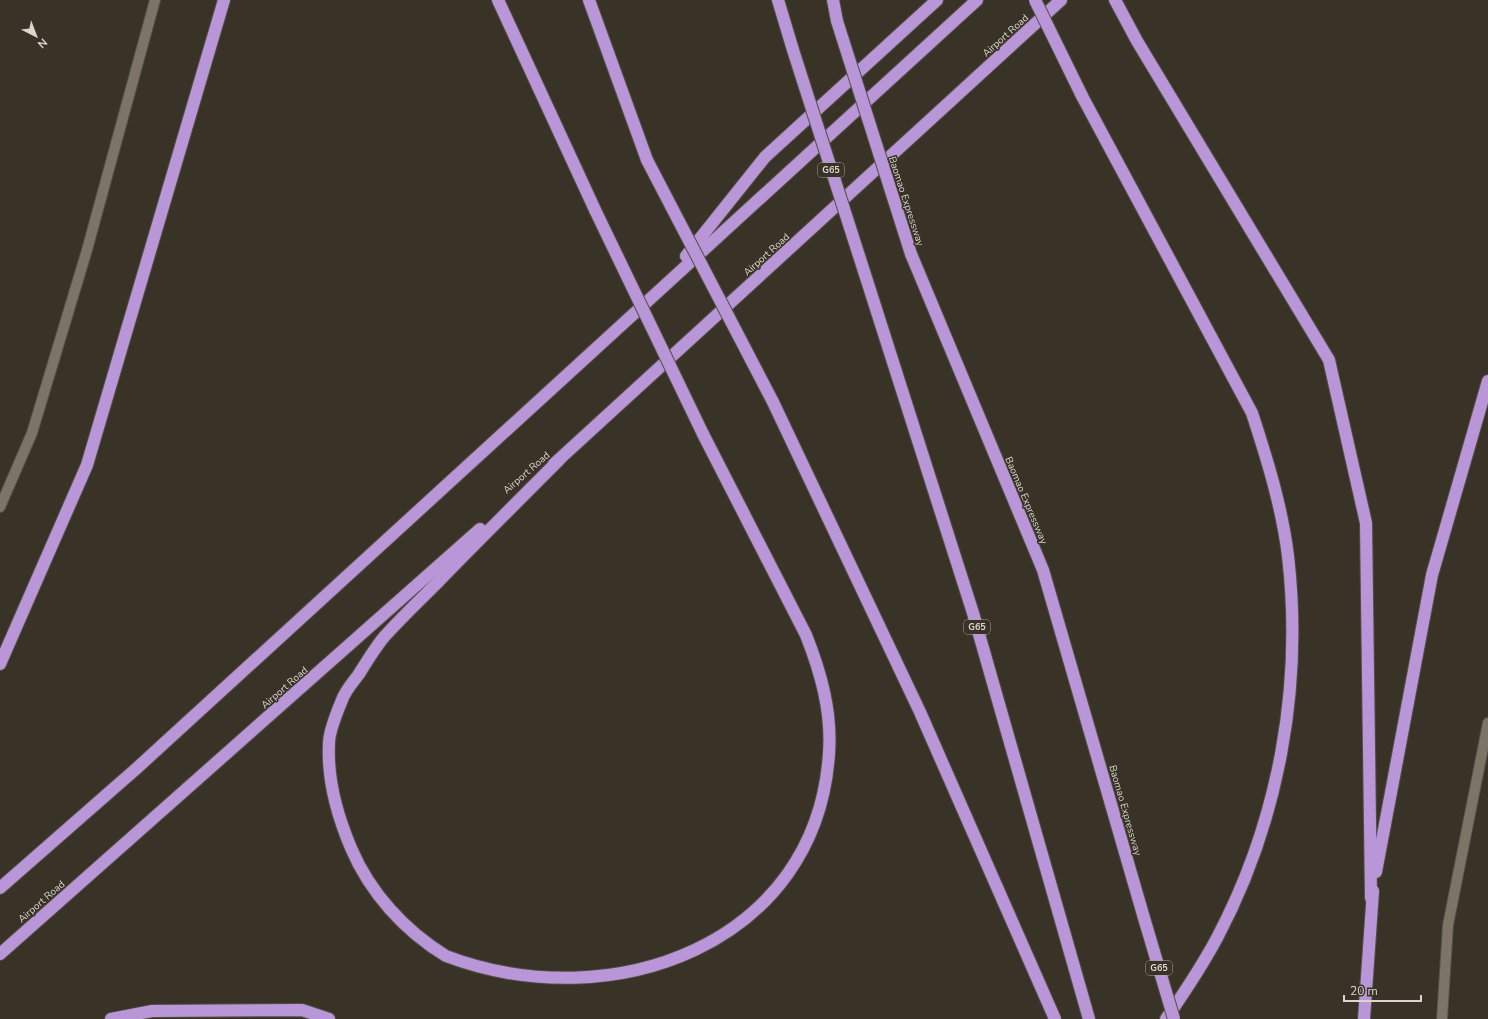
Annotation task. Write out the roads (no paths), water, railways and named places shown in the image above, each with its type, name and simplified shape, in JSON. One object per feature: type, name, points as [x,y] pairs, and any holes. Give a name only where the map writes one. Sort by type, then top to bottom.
[{"type":"highway","points":[[0,664],[87,466],[224,0]]},
{"type":"highway","points":[[498,0],[596,212],[703,434],[806,635],[817,663],[824,691],[830,750],[827,779],[821,808],[812,836],[799,863],[783,888],[764,912],[736,938]]},
{"type":"highway","points":[[589,0],[647,160],[773,402],[920,712],[1055,1019]]},
{"type":"highway","name":"G65","points":[[778,0],[973,613],[1089,1019]]},
{"type":"highway","name":"Baomao Expressway","points":[[833,0],[837,21],[911,254],[1043,570],[1174,1019]]},
{"type":"highway","points":[[657,293],[765,157],[937,0]]},
{"type":"highway","points":[[0,888],[137,768],[976,0]]},
{"type":"highway","points":[[1035,0],[1082,96],[1252,413],[1267,459],[1279,507],[1288,555],[1292,604],[1293,653],[1289,702],[1282,752],[1271,800],[1257,847],[1239,893],[1220,931],[1192,980],[1166,1019]]},
{"type":"highway","name":"Airport Road","points":[[0,954],[559,460],[1061,0]]},
{"type":"highway","points":[[1115,0],[1137,41],[1329,360],[1366,523],[1371,898],[1364,1019]]},
{"type":"highway","points":[[1371,898],[1432,575],[1488,381]]},
{"type":"highway","points":[[515,986],[486,977],[459,964],[433,948],[410,929],[389,908],[370,883],[355,857],[343,829],[335,800],[330,771],[329,740],[343,697],[383,638],[559,460]]},
{"type":"highway","points":[[111,1019],[152,1011],[215,1010],[302,1010],[329,1019]]},
{"type":"street","points":[[0,507],[32,433],[87,250],[155,0]]},
{"type":"street","points":[[1442,1019],[1448,925],[1488,723]]}]
